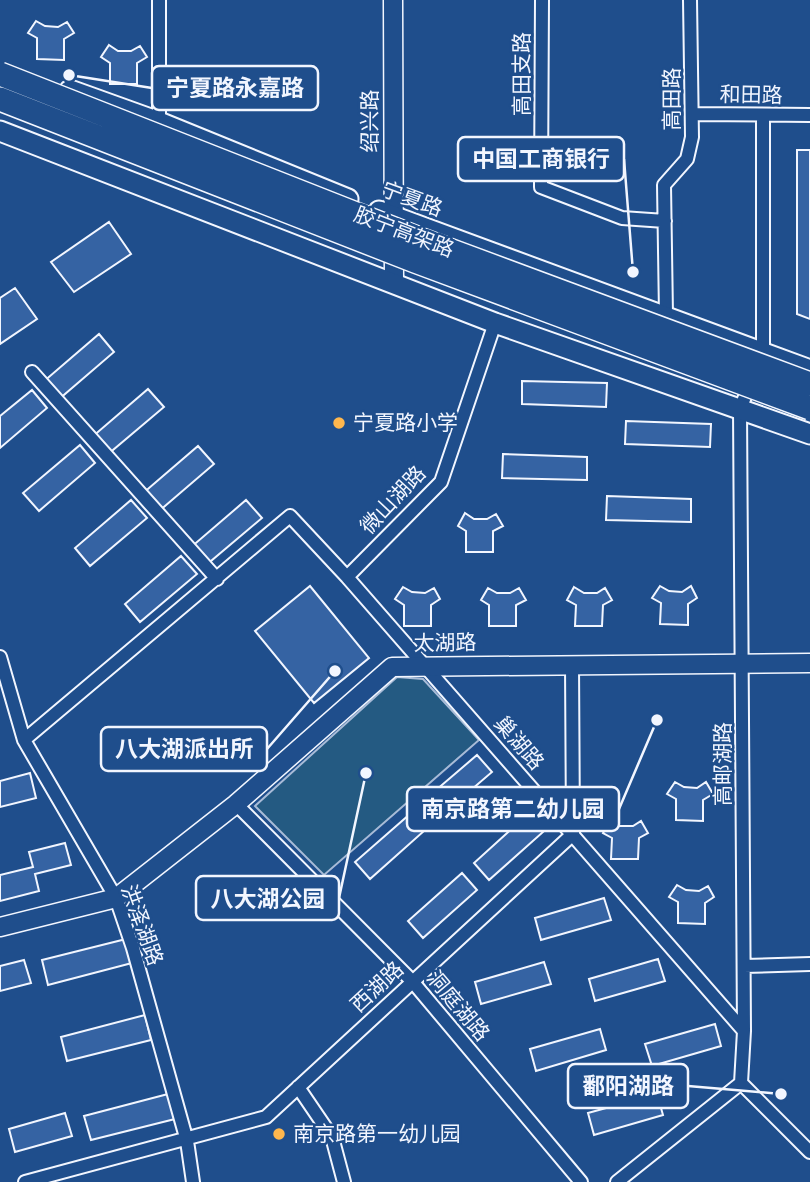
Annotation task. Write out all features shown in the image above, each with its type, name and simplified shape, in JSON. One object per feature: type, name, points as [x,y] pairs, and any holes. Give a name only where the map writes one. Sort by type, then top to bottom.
[{"type":"highway","name":"胶宁高架路","points":[[0,74],[422,240],[810,384]]},
{"type":"highway","name":"胶宁高架路","points":[[0,99],[415,261],[810,408]]},
{"type":"main road","name":"宁夏路","points":[[0,64],[159,122],[394,217],[810,370]]},
{"type":"main road","points":[[0,131],[158,190],[495,323],[810,434]]},
{"type":"street","points":[[158,190],[159,0]]},
{"type":"street","name":"绍兴路","points":[[393,0],[394,283]]},
{"type":"street","name":"高田支路","points":[[542,0],[541,187],[622,218],[665,220]]},
{"type":"street","name":"高田路","points":[[666,315],[664,185],[687,159],[692,137],[690,0]]},
{"type":"street","name":"和田路","points":[[692,114],[810,116]]},
{"type":"street","points":[[763,115],[763,351]]},
{"type":"street","name":"微山湖路","points":[[347,577],[441,482],[495,323]]},
{"type":"street","name":"高邮湖路","points":[[741,1083],[744,966],[740,409],[763,351]]},
{"type":"street","points":[[24,740],[217,579],[32,372]]},
{"type":"street","name":"巢湖路","points":[[217,579],[290,516],[426,666],[744,1031]]},
{"type":"street","name":"洪泽湖路","points":[[0,657],[24,740],[116,898],[133,948],[187,1141],[192,1182]]},
{"type":"street","points":[[572,663],[573,834]]},
{"type":"street","name":"太湖路","points":[[0,927],[116,898],[236,804],[392,667],[572,663],[810,663]]},
{"type":"street","name":"洞庭湖路","points":[[236,804],[412,981],[581,1182]]},
{"type":"street","name":"西湖路","points":[[25,1182],[187,1141],[266,1117],[573,834]]},
{"type":"street","points":[[744,966],[810,964]]},
{"type":"street","points":[[617,1182],[741,1083],[810,1152]]},
{"type":"street","points":[[298,1087],[332,1138],[344,1182]]},
{"type":"shaded area","points":[[397,677],[423,679],[479,740],[324,875],[255,806]]},
{"type":"building","points":[[36,21],[45,26],[58,27],[67,22],[74,33],[64,39],[64,60],[37,59],[37,38],[28,33]]},
{"type":"building","points":[[109,45],[118,51],[131,51],[140,46],[147,57],[137,63],[137,84],[110,84],[110,63],[101,57]]},
{"type":"building","points":[[797,150],[810,150],[810,319],[797,314]]},
{"type":"building","points":[[109,222],[131,254],[74,292],[51,262]]},
{"type":"building","points":[[15,288],[37,319],[0,344],[0,298]]},
{"type":"building","points":[[99,334],[114,352],[58,400],[43,382]]},
{"type":"building","points":[[522,381],[607,383],[606,407],[522,404]]},
{"type":"building","points":[[148,389],[164,407],[107,455],[92,437]]},
{"type":"building","points":[[32,390],[47,408],[0,448],[0,416]]},
{"type":"building","points":[[626,421],[711,424],[710,447],[625,444]]},
{"type":"building","points":[[80,445],[95,463],[39,511],[23,493]]},
{"type":"building","points":[[198,446],[214,464],[158,512],[142,494]]},
{"type":"building","points":[[503,454],[587,457],[587,480],[502,478]]},
{"type":"building","points":[[607,496],[691,499],[691,522],[606,520]]},
{"type":"building","points":[[131,500],[147,518],[90,566],[75,548]]},
{"type":"building","points":[[246,500],[262,518],[205,566],[190,548]]},
{"type":"building","points":[[465,513],[474,519],[487,519],[496,514],[503,526],[493,531],[493,552],[466,552],[466,531],[458,526]]},
{"type":"building","points":[[181,556],[197,574],[140,622],[125,604]]},
{"type":"building","points":[[310,586],[369,658],[314,703],[255,631]]},
{"type":"building","points":[[660,586],[669,591],[682,592],[691,586],[697,598],[688,604],[688,625],[660,624],[661,603],[652,598]]},
{"type":"building","points":[[403,587],[412,592],[425,593],[434,588],[440,599],[431,605],[431,626],[404,626],[404,605],[395,599]]},
{"type":"building","points":[[574,587],[584,593],[597,593],[605,588],[612,600],[603,605],[602,626],[575,626],[576,605],[567,600]]},
{"type":"building","points":[[488,588],[497,593],[510,593],[519,588],[526,600],[516,605],[516,626],[489,626],[489,605],[481,600]]},
{"type":"building","points":[[477,755],[492,772],[437,819],[422,802]]},
{"type":"building","points":[[30,773],[36,798],[0,807],[0,781]]},
{"type":"building","points":[[675,782],[684,787],[697,788],[706,782],[713,794],[703,800],[703,821],[676,820],[676,799],[667,794]]},
{"type":"building","points":[[410,814],[424,831],[370,879],[355,862]]},
{"type":"building","points":[[527,815],[543,832],[489,880],[474,863]]},
{"type":"building","points":[[610,820],[619,826],[633,826],[641,821],[648,833],[639,838],[638,859],[611,859],[612,838],[603,833]]},
{"type":"building","points":[[65,843],[71,865],[35,874],[39,891],[0,901],[0,875],[33,867],[29,852]]},
{"type":"building","points":[[462,873],[477,890],[423,938],[408,921]]},
{"type":"building","points":[[677,885],[686,890],[699,891],[708,886],[714,897],[705,903],[705,924],[678,923],[678,902],[669,897]]},
{"type":"building","points":[[604,898],[611,920],[541,940],[535,918]]},
{"type":"building","points":[[126,939],[132,963],[48,985],[42,960]]},
{"type":"building","points":[[658,959],[665,981],[595,1001],[589,979]]},
{"type":"building","points":[[24,960],[31,983],[0,991],[0,966]]},
{"type":"building","points":[[544,962],[551,984],[481,1004],[475,982]]},
{"type":"building","points":[[145,1015],[151,1040],[67,1061],[61,1037]]},
{"type":"building","points":[[715,1024],[721,1046],[652,1066],[645,1044]]},
{"type":"building","points":[[600,1029],[606,1050],[536,1071],[530,1049]]},
{"type":"building","points":[[168,1094],[175,1119],[91,1140],[84,1116]]},
{"type":"building","points":[[657,1094],[663,1115],[594,1135],[588,1113]]},
{"type":"building","points":[[65,1113],[72,1136],[15,1152],[9,1129]]},
{"type":"place","name":"宁夏路永嘉路","points":[[69,75]]},
{"type":"place","name":"中国工商银行","points":[[633,272]]},
{"type":"place","name":"宁夏路小学","points":[[339,423]]},
{"type":"place","name":"八大湖派出所","points":[[335,671]]},
{"type":"place","name":"南京路第二幼儿园","points":[[657,720]]},
{"type":"place","name":"八大湖公园","points":[[366,773]]},
{"type":"place","name":"鄱阳湖路","points":[[781,1094]]},
{"type":"place","name":"南京路第一幼儿园","points":[[279,1134]]}]
